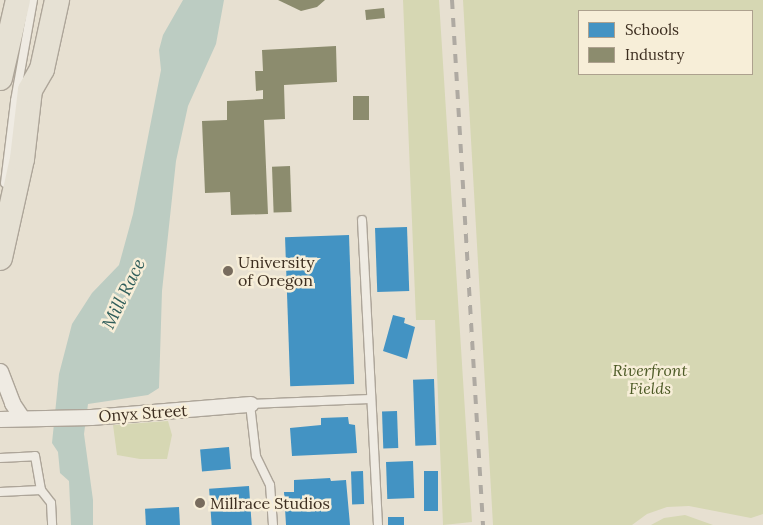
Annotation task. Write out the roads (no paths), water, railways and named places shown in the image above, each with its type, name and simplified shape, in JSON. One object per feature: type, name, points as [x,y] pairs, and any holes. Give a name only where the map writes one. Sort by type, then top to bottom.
[{"type":"main road","points":[[0,78],[18,0]]},
{"type":"main road","points":[[0,258],[22,159],[30,90],[30,63],[43,0]]},
{"type":"main road","points":[[30,90],[42,69],[58,0]]},
{"type":"street","points":[[0,371],[12,403],[28,419]]},
{"type":"street","name":"Onyx Street","points":[[0,419],[91,417],[258,404]]},
{"type":"lane","points":[[3,194],[15,101],[33,0]]},
{"type":"lane","points":[[362,220],[378,525]]},
{"type":"lane","points":[[273,525],[270,485],[256,456],[258,404],[370,399]]},
{"type":"lane","points":[[0,458],[36,456],[41,490],[50,503],[52,525]]},
{"type":"lane","points":[[0,492],[41,490]]},
{"type":"water","name":"Mill Race","points":[[183,0],[224,0],[216,44],[188,106],[176,161],[162,291],[159,388],[148,395],[88,404],[84,434],[93,500],[93,525],[71,525],[69,481],[60,473],[58,452],[52,443],[59,374],[72,324],[92,293],[119,265],[133,214],[161,70],[159,50],[163,35]]},
{"type":"railway","points":[[452,0],[483,525]]},
{"type":"place","name":"University of Oregon","points":[[228,271]]},
{"type":"place","name":"Millrace Studios","points":[[200,503]]},
{"type":"park label","name":"Riverfront Fields","points":[[650,379]]}]
